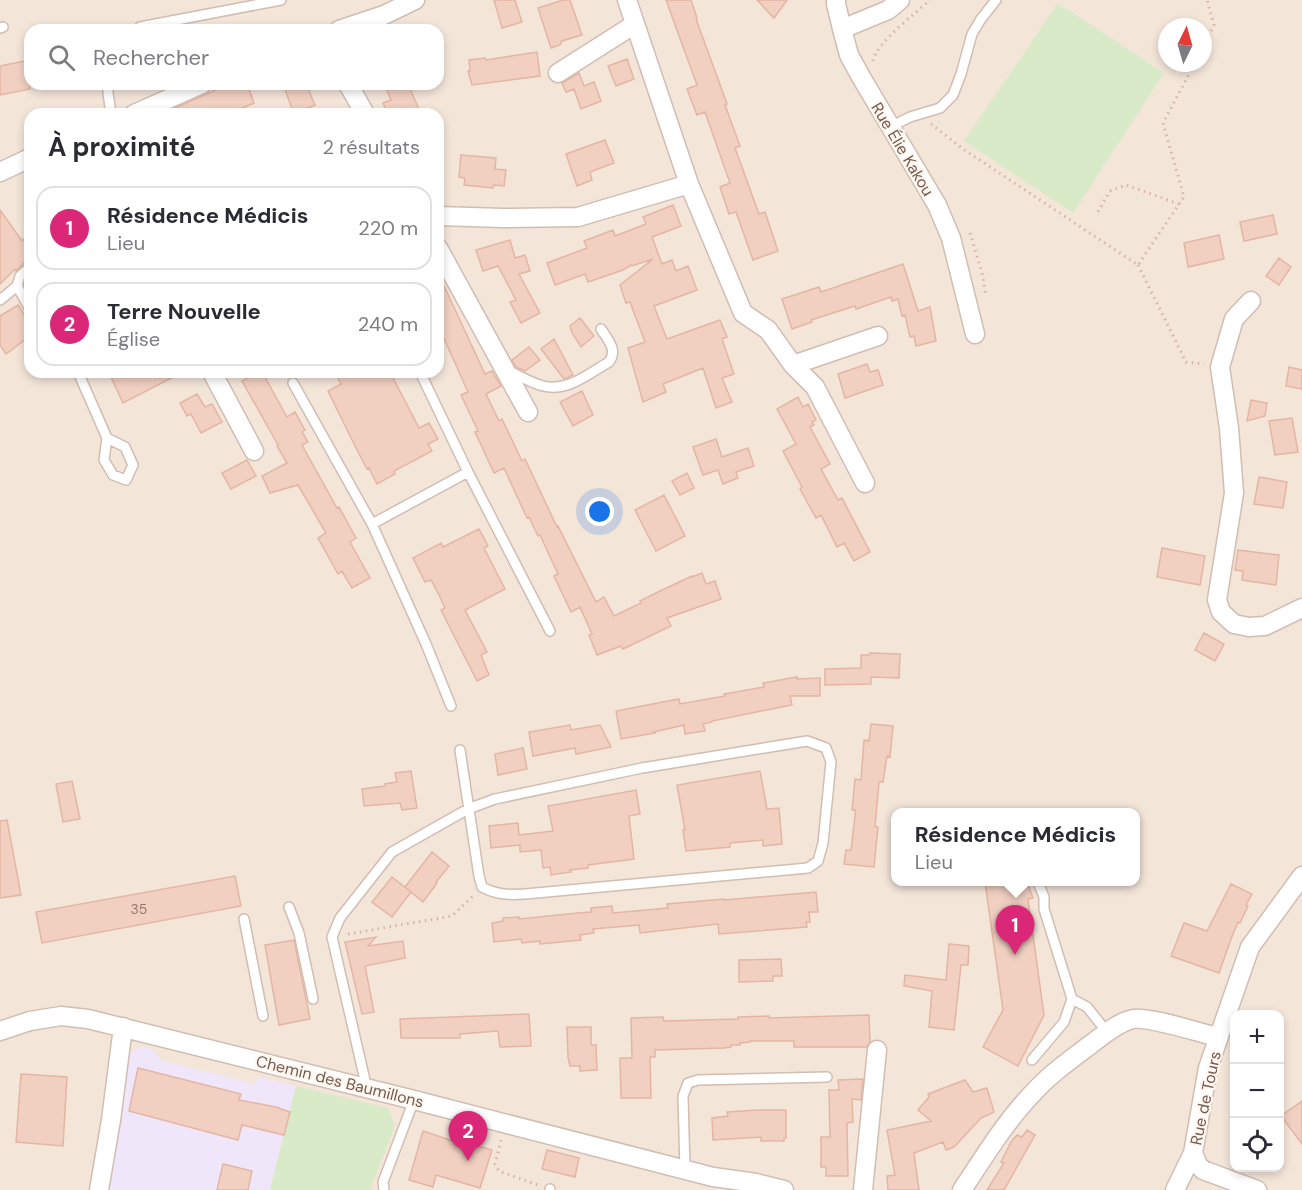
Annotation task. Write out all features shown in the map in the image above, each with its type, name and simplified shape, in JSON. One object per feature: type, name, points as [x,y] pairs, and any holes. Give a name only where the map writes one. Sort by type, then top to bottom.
[{"type":"street","points":[[357,24],[384,15],[415,0]]},
{"type":"street","points":[[627,0],[689,184],[743,313],[768,330],[793,365],[815,387],[865,483]]},
{"type":"street","name":"Rue Élie Kakou","points":[[836,0],[849,55],[937,206],[951,238],[975,334]]},
{"type":"street","points":[[842,29],[888,10],[900,0]]},
{"type":"street","points":[[558,73],[635,24]]},
{"type":"street","points":[[148,108],[188,90]]},
{"type":"street","points":[[351,90],[362,108]]},
{"type":"street","points":[[0,172],[24,161]]},
{"type":"street","points":[[444,216],[578,217],[689,184]]},
{"type":"street","points":[[444,259],[528,412]]},
{"type":"street","points":[[1251,301],[1234,319],[1220,367],[1229,429],[1234,493],[1217,600],[1221,612],[1234,624],[1265,626],[1302,609]]},
{"type":"street","points":[[793,365],[878,336]]},
{"type":"street","points":[[215,378],[254,451]]},
{"type":"street","name":"Rue de Tours","points":[[1257,1190],[1203,1170],[1193,1153],[1208,1068],[1250,947],[1302,876]]},
{"type":"street","name":"Chemin des Baumillons","points":[[0,1028],[61,1016],[88,1019],[713,1177],[756,1183],[784,1190]]},
{"type":"street","points":[[962,1190],[1019,1108],[1034,1091],[1107,1032],[1133,1019],[1150,1020],[1218,1038]]},
{"type":"street","points":[[99,1190],[123,1027]]},
{"type":"street","points":[[863,1190],[877,1050]]},
{"type":"street","points":[[1175,1190],[1193,1153]]},
{"type":"street","name":"Chemin des Baumillons","points":[[713,1177],[747,1190]]},
{"type":"lane","points":[[156,24],[281,0]]},
{"type":"lane","points":[[890,127],[918,114],[940,108],[953,95],[972,34],[996,0]]},
{"type":"lane","points":[[108,90],[110,108]]},
{"type":"lane","points":[[0,300],[17,286],[20,276],[24,272]]},
{"type":"lane","points":[[17,286],[24,298]]},
{"type":"lane","points":[[505,369],[541,385],[556,388],[572,384],[609,362],[613,356],[613,347],[601,329]]},
{"type":"lane","points":[[81,378],[107,438]]},
{"type":"lane","points":[[423,378],[468,472],[550,631]]},
{"type":"lane","points":[[293,383],[372,524],[451,706]]},
{"type":"lane","points":[[372,524],[468,472]]},
{"type":"lane","points":[[367,1089],[332,937],[340,918],[392,852],[468,809],[495,800],[642,768],[807,741],[826,748],[831,762],[823,843],[819,861],[808,868],[525,894],[502,895],[491,892],[482,887],[468,809],[460,750]]},
{"type":"lane","points":[[1032,1059],[1064,1022],[1072,999],[1044,909],[1044,897],[1040,886]]},
{"type":"lane","points":[[289,907],[299,933],[313,999]]},
{"type":"lane","points":[[244,919],[263,1016]]},
{"type":"lane","points":[[1072,999],[1087,1007],[1107,1032]]},
{"type":"lane","points":[[685,1170],[683,1096],[688,1083],[699,1080],[827,1077]]},
{"type":"lane","points":[[384,1190],[383,1182],[414,1100]]},
{"type":"path","points":[[872,67],[873,57],[880,45],[930,0]]},
{"type":"path","points":[[1207,0],[1214,25],[1212,29]]},
{"type":"path","points":[[1138,265],[1184,197],[1163,123],[1190,72]]},
{"type":"path","points":[[918,114],[963,149],[1138,265],[1186,362],[1220,367]]},
{"type":"path","points":[[1098,212],[1110,191],[1126,185],[1179,204]]},
{"type":"path","points":[[966,225],[979,262],[988,305]]},
{"type":"path","points":[[332,937],[452,916],[482,887]]},
{"type":"path","points":[[505,1124],[495,1164],[499,1171],[550,1189]]},
{"type":"shaded area","points":[[0,0],[1302,0],[1302,1190],[0,1190]]},
{"type":"shaded area","points":[[145,1047],[154,1050],[161,1060],[255,1084],[258,1077],[296,1086],[270,1190],[109,1190],[125,1061],[136,1049]]},
{"type":"green space","points":[[1058,3],[1158,69],[1158,72],[1164,73],[1073,213],[964,141]]},
{"type":"green space","points":[[296,1086],[388,1108],[395,1126],[371,1187],[372,1190],[270,1190]]},
{"type":"building","points":[[494,0],[515,0],[522,22],[502,28]]},
{"type":"building","points":[[570,0],[582,35],[562,41],[560,45],[551,48],[538,8]]},
{"type":"building","points":[[666,0],[691,0],[740,146],[735,148],[759,214],[765,212],[778,251],[753,260],[736,212],[729,214],[720,187],[730,183],[705,112],[697,115],[687,89],[697,85]]},
{"type":"building","points":[[757,0],[787,0],[774,18]]},
{"type":"building","points":[[537,52],[540,76],[472,85],[468,71],[470,71],[469,60],[485,58],[486,60]]},
{"type":"building","points":[[627,59],[634,79],[616,86],[608,66]]},
{"type":"building","points":[[24,61],[25,90],[0,95],[0,66]]},
{"type":"building","points":[[579,73],[584,86],[594,82],[601,101],[581,109],[574,89],[566,92],[562,83]]},
{"type":"building","points":[[216,90],[249,90],[254,103],[243,108],[175,108]]},
{"type":"building","points":[[285,90],[309,90],[315,105],[308,108],[292,108]]},
{"type":"building","points":[[387,90],[411,90],[418,108],[385,108],[383,103],[391,100]]},
{"type":"building","points":[[605,140],[614,163],[590,172],[592,180],[577,186],[566,154]]},
{"type":"building","points":[[461,155],[496,158],[495,169],[506,170],[504,186],[494,185],[493,188],[464,185],[465,178],[459,177]]},
{"type":"building","points":[[673,205],[681,226],[652,237],[662,264],[672,260],[676,271],[688,266],[697,290],[654,306],[667,339],[720,320],[727,337],[722,339],[734,374],[722,378],[732,402],[716,408],[703,368],[663,384],[666,392],[643,402],[628,348],[645,342],[630,302],[626,303],[620,285],[653,259],[588,282],[585,274],[555,285],[547,263],[587,248],[584,241],[613,230],[615,236],[646,224],[643,217]]},
{"type":"building","points":[[0,210],[22,241],[24,239],[24,263],[0,284]]},
{"type":"building","points":[[1273,215],[1277,234],[1244,241],[1240,222]]},
{"type":"building","points":[[1219,235],[1224,259],[1188,267],[1184,243]]},
{"type":"building","points":[[510,240],[515,258],[525,255],[530,271],[519,274],[540,313],[521,323],[510,302],[516,300],[498,266],[483,271],[476,250]]},
{"type":"building","points":[[1279,258],[1291,267],[1279,285],[1266,276]]},
{"type":"building","points":[[903,264],[918,311],[930,307],[936,341],[916,346],[914,336],[910,337],[905,315],[902,316],[898,299],[892,301],[891,297],[856,309],[855,306],[811,320],[812,322],[792,329],[782,299],[819,287],[821,292]]},
{"type":"building","points":[[444,286],[485,374],[492,371],[501,386],[486,394],[499,421],[502,419],[522,461],[525,459],[596,602],[604,597],[614,616],[658,592],[702,573],[706,584],[715,581],[721,599],[667,618],[671,626],[623,649],[621,646],[597,655],[589,635],[592,634],[580,607],[571,612],[554,576],[558,574],[540,535],[538,536],[529,517],[527,518],[504,468],[494,473],[461,395],[468,392],[444,338]]},
{"type":"building","points":[[18,305],[24,314],[24,340],[6,354],[0,345],[0,316]]},
{"type":"building","points":[[580,318],[594,336],[581,347],[570,326]]},
{"type":"building","points":[[554,339],[573,375],[564,379],[541,349]]},
{"type":"building","points":[[529,347],[540,360],[525,371],[516,367],[512,360]]},
{"type":"building","points":[[867,364],[870,372],[878,370],[883,385],[845,398],[838,374]]},
{"type":"building","points":[[1289,367],[1302,370],[1302,389],[1286,386]]},
{"type":"building","points":[[111,378],[171,378],[123,403]]},
{"type":"building","points":[[248,378],[265,378],[287,417],[295,412],[305,430],[302,432],[308,442],[302,445],[356,538],[350,542],[370,578],[352,588],[342,571],[338,574],[318,538],[326,533],[298,485],[270,493],[262,476],[287,463],[242,381]]},
{"type":"building","points":[[338,378],[393,378],[419,428],[429,423],[438,439],[428,444],[432,451],[394,471],[395,474],[377,484],[369,468],[367,469],[328,391],[341,384]]},
{"type":"building","points":[[582,391],[593,415],[573,426],[560,402]]},
{"type":"building","points":[[197,394],[205,407],[212,404],[222,422],[201,433],[191,414],[187,416],[180,403]]},
{"type":"building","points":[[798,397],[803,407],[808,404],[816,420],[810,427],[830,464],[821,469],[838,500],[842,498],[870,552],[854,561],[844,543],[837,547],[821,515],[816,518],[783,451],[796,444],[777,409]]},
{"type":"building","points":[[1251,400],[1267,403],[1265,416],[1247,421]]},
{"type":"building","points":[[1292,418],[1298,452],[1275,455],[1269,421]]},
{"type":"building","points":[[716,439],[722,457],[748,448],[754,466],[736,472],[738,478],[723,484],[718,470],[703,475],[693,447]]},
{"type":"building","points":[[247,460],[256,476],[231,489],[222,473]]},
{"type":"building","points":[[687,473],[694,488],[680,495],[672,481]]},
{"type":"building","points":[[1259,477],[1287,482],[1283,508],[1254,504]]},
{"type":"building","points":[[664,495],[685,536],[656,551],[635,510]]},
{"type":"building","points":[[479,529],[488,546],[484,548],[505,589],[465,610],[487,652],[481,655],[489,675],[477,681],[441,610],[445,608],[439,595],[431,580],[425,582],[413,558],[441,543],[443,547]]},
{"type":"building","points":[[1162,548],[1205,556],[1200,585],[1157,577]]},
{"type":"building","points":[[1238,550],[1279,555],[1276,585],[1242,580],[1243,571],[1235,570]]},
{"type":"building","points":[[1204,633],[1224,644],[1215,661],[1195,650]]},
{"type":"building","points":[[900,654],[899,678],[871,677],[871,684],[825,685],[825,669],[861,668],[861,655]]},
{"type":"building","points":[[797,677],[797,679],[820,678],[820,696],[790,696],[792,705],[712,721],[703,724],[705,731],[685,734],[684,725],[621,739],[616,711],[679,699],[680,704],[725,696],[724,694],[764,687],[763,683]]},
{"type":"building","points":[[871,724],[893,726],[890,757],[887,756],[883,782],[879,782],[874,867],[844,864],[846,850],[851,850],[855,816],[855,810],[852,810],[855,779],[861,780],[864,740],[869,741]]},
{"type":"building","points":[[570,725],[571,730],[600,725],[611,747],[576,754],[575,748],[533,756],[529,732]]},
{"type":"building","points":[[523,748],[527,769],[498,775],[495,754]]},
{"type":"building","points":[[411,771],[417,808],[402,810],[400,803],[364,806],[362,789],[397,782],[395,773]]},
{"type":"building","points":[[760,771],[767,809],[779,808],[782,844],[763,846],[763,840],[730,843],[730,847],[686,851],[683,830],[685,830],[677,785]]},
{"type":"building","points":[[72,781],[80,819],[63,822],[56,784]]},
{"type":"building","points":[[636,790],[640,814],[629,816],[634,859],[588,865],[588,868],[551,875],[550,867],[543,868],[541,850],[520,852],[520,845],[491,848],[489,826],[518,823],[519,835],[553,831],[548,806]]},
{"type":"building","points":[[7,820],[21,895],[0,898],[0,821]]},
{"type":"building","points":[[432,852],[449,866],[423,902],[405,887]]},
{"type":"building","points":[[235,876],[241,906],[42,943],[36,912]]},
{"type":"building","points":[[392,877],[411,892],[392,917],[372,902]]},
{"type":"building","points":[[1231,884],[1252,894],[1240,923],[1238,922],[1219,973],[1171,956],[1184,923],[1207,931]]},
{"type":"building","points":[[986,886],[1028,886],[1033,898],[1028,899],[1044,1015],[1018,1066],[983,1047],[1003,1010]]},
{"type":"building","points":[[816,892],[818,912],[809,912],[810,922],[806,922],[807,927],[719,934],[718,924],[640,933],[639,925],[593,929],[594,933],[580,935],[581,940],[540,944],[540,941],[522,943],[521,939],[494,942],[492,923],[503,921],[503,918],[519,917],[519,919],[591,912],[591,908],[612,906],[613,913],[668,908],[667,904]]},
{"type":"building","points":[[376,937],[368,946],[403,941],[405,958],[365,966],[374,1012],[362,1014],[345,942]]},
{"type":"building","points":[[294,940],[310,1019],[279,1025],[265,945]]},
{"type":"building","points":[[949,944],[969,946],[968,965],[961,965],[954,1030],[929,1027],[932,991],[904,986],[905,975],[946,980]]},
{"type":"building","points":[[781,959],[782,976],[773,976],[773,981],[739,982],[739,960]]},
{"type":"building","points":[[529,1014],[531,1046],[500,1047],[498,1031],[460,1034],[460,1038],[401,1038],[400,1019]]},
{"type":"building","points":[[869,1015],[870,1042],[867,1047],[794,1047],[794,1041],[750,1041],[724,1048],[655,1050],[655,1057],[650,1057],[651,1098],[621,1098],[620,1058],[632,1058],[631,1018],[663,1017],[664,1021],[769,1016],[769,1018]]},
{"type":"building","points":[[567,1027],[591,1027],[591,1045],[596,1045],[597,1070],[580,1071],[580,1066],[570,1066]]},
{"type":"building","points":[[138,1068],[241,1094],[239,1100],[290,1112],[284,1135],[242,1125],[238,1140],[129,1111]]},
{"type":"building","points":[[21,1074],[67,1077],[63,1146],[16,1142]]},
{"type":"building","points":[[863,1079],[861,1100],[852,1099],[853,1122],[847,1123],[848,1176],[826,1176],[826,1167],[821,1167],[821,1137],[830,1137],[829,1090],[839,1090],[838,1080]]},
{"type":"building","points":[[965,1080],[973,1092],[987,1088],[994,1112],[981,1118],[954,1147],[946,1150],[943,1142],[914,1153],[919,1190],[888,1190],[887,1176],[895,1175],[887,1130],[931,1121],[918,1110],[929,1097],[928,1094]]},
{"type":"building","points":[[1302,1101],[1302,1144],[1284,1120],[1284,1114]]},
{"type":"building","points":[[786,1110],[786,1138],[784,1141],[761,1141],[761,1137],[713,1140],[712,1118],[728,1116],[727,1112]]},
{"type":"building","points":[[1027,1130],[1035,1135],[1004,1190],[987,1190],[1004,1163],[1001,1162],[1011,1142],[1017,1135],[1022,1137]]},
{"type":"building","points":[[423,1131],[492,1150],[480,1188],[436,1175],[433,1187],[409,1180]]},
{"type":"building","points":[[547,1150],[579,1158],[575,1177],[542,1169]]},
{"type":"building","points":[[223,1164],[252,1171],[248,1190],[217,1190]]},
{"type":"place","name":"Résidence Médicis","points":[[1015,955]]},
{"type":"place","name":"Terre Nouvelle","points":[[468,1161]]}]
